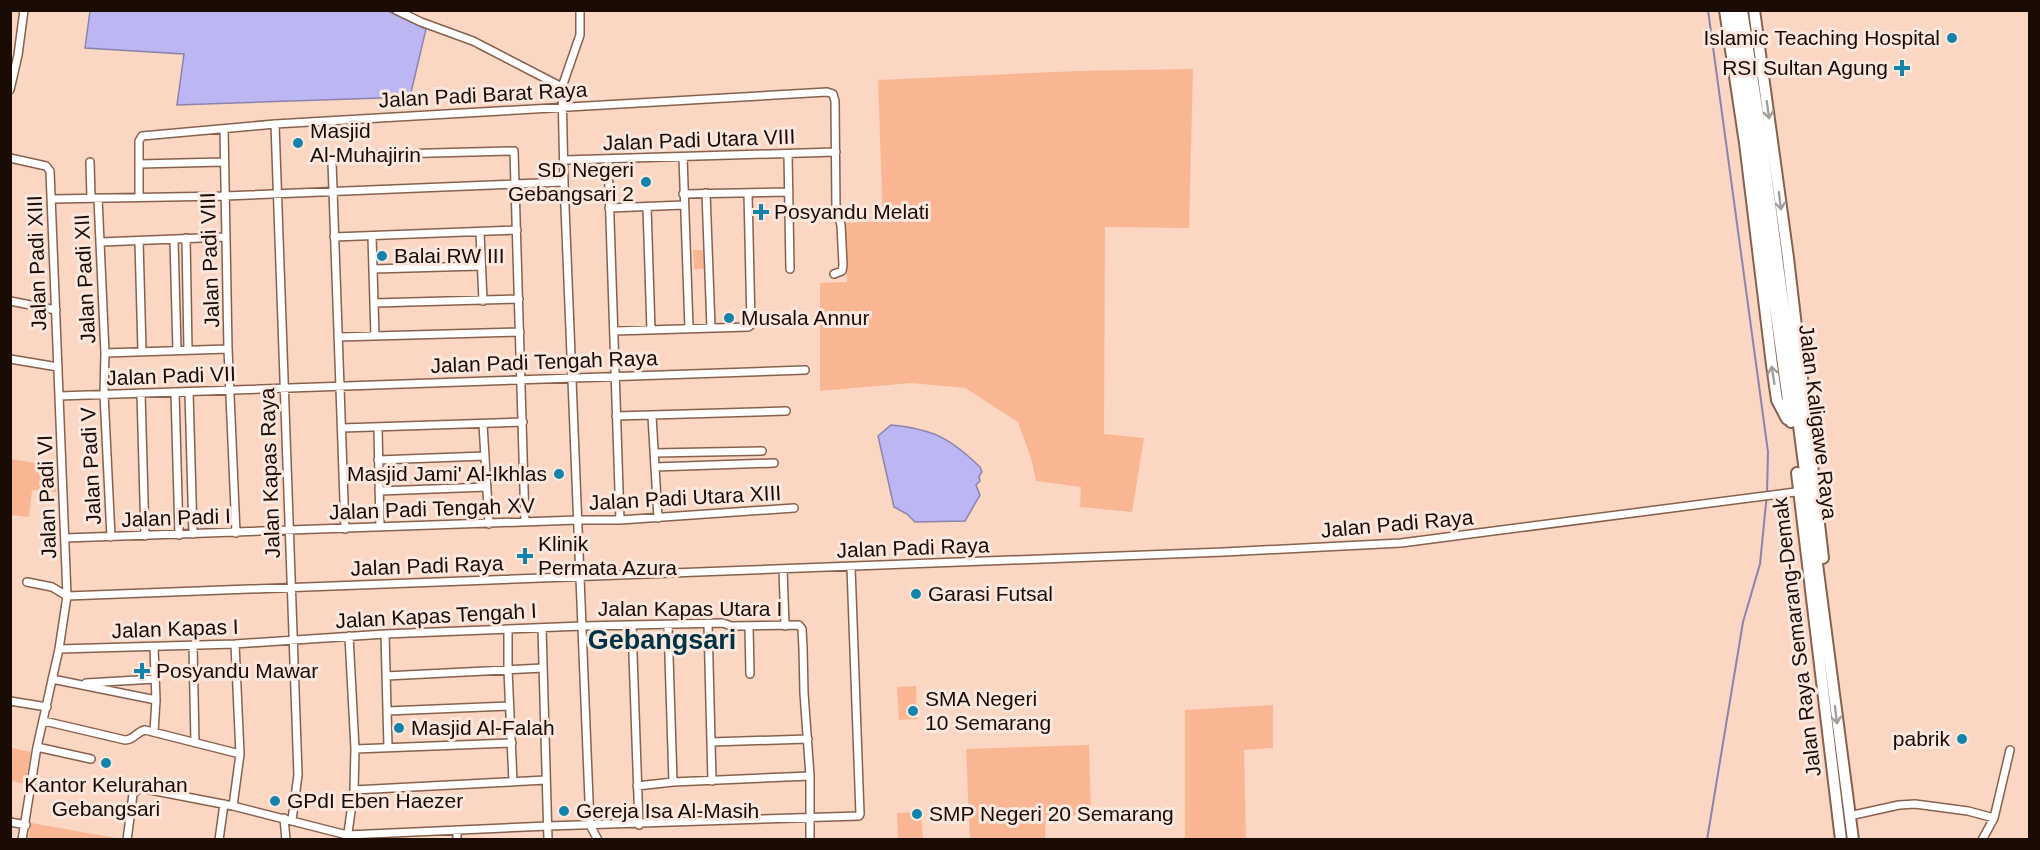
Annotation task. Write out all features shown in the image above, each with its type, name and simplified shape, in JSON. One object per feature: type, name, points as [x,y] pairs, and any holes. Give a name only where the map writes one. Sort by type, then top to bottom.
[{"type":"highway","points":[[1725,10],[1746,152],[1773,377],[1777,400],[1792,430]]},
{"type":"highway","name":"Jalan Kaligawe Raya","points":[[1734,10],[1792,430]]},
{"type":"highway","name":"Jalan Kaligawe Raya","points":[[1742,10],[1761,134],[1803,491],[1853,840]]},
{"type":"highway","points":[[1754,10],[1788,258],[1832,642],[1833,690]]},
{"type":"highway","name":"Jalan Raya Semarang-Demak","points":[[1792,430],[1803,491],[1841,840]]},
{"type":"street","points":[[10,90],[14,54],[24,10]]},
{"type":"street","points":[[396,10],[473,41],[562,87]]},
{"type":"street","points":[[580,10],[580,35],[562,87],[564,182],[590,825],[598,836],[598,840]]},
{"type":"street","name":"Jalan Padi Barat Raya","points":[[139,164],[139,141],[142,136],[563,103],[826,92],[832,94],[835,102],[836,152]]},
{"type":"street","name":"Jalan Kapas Raya","points":[[275,124],[298,775],[285,840]]},
{"type":"street","name":"Jalan Padi VIII","points":[[224,129],[228,348],[236,533]]},
{"type":"street","points":[[345,529],[332,162],[355,155],[514,151],[525,522]]},
{"type":"street","points":[[834,274],[842,271],[843,265],[841,225],[836,209],[836,152]]},
{"type":"street","name":"Jalan Padi Utara VIII","points":[[564,160],[836,152]]},
{"type":"street","points":[[788,154],[790,269]]},
{"type":"street","points":[[683,157],[689,328]]},
{"type":"street","name":"Jalan Padi XIII","points":[[10,158],[49,168],[59,396]]},
{"type":"street","points":[[608,159],[620,520]]},
{"type":"street","name":"Jalan Padi XII","points":[[90,162],[101,242],[105,353],[104,394]]},
{"type":"street","points":[[139,197],[139,164],[223,162]]},
{"type":"street","points":[[52,199],[564,182]]},
{"type":"street","points":[[683,194],[789,192]]},
{"type":"street","points":[[706,193],[711,327]]},
{"type":"street","points":[[614,331],[748,327],[752,321],[748,193]]},
{"type":"street","points":[[609,208],[684,205]]},
{"type":"street","points":[[646,207],[651,330]]},
{"type":"street","points":[[334,237],[517,230]]},
{"type":"street","points":[[480,232],[483,301]]},
{"type":"street","points":[[372,236],[375,336]]},
{"type":"street","points":[[101,242],[226,237]]},
{"type":"street","points":[[186,238],[188,350]]},
{"type":"street","points":[[174,240],[177,350]]},
{"type":"street","points":[[139,241],[142,351]]},
{"type":"street","points":[[373,269],[480,266]]},
{"type":"street","points":[[374,303],[519,299]]},
{"type":"street","points":[[10,301],[56,310]]},
{"type":"street","points":[[338,337],[520,332]]},
{"type":"street","points":[[105,353],[228,348]]},
{"type":"street","points":[[10,359],[58,367]]},
{"type":"street","name":"Jalan Padi Tengah Raya","points":[[284,387],[805,370]]},
{"type":"street","name":"Jalan Padi VII","points":[[59,396],[230,391],[284,387]]},
{"type":"street","points":[[176,392],[179,535]]},
{"type":"street","points":[[189,392],[193,534]]},
{"type":"street","points":[[141,393],[145,536]]},
{"type":"street","name":"Jalan Padi V","points":[[104,394],[111,537]]},
{"type":"street","name":"Jalan Padi VI","points":[[22,840],[37,747],[59,649],[67,596],[59,396]]},
{"type":"street","points":[[616,416],[786,411]]},
{"type":"street","points":[[652,416],[658,518]]},
{"type":"street","points":[[342,428],[523,422]]},
{"type":"street","points":[[483,424],[489,524]]},
{"type":"street","points":[[378,428],[380,528]]},
{"type":"street","points":[[654,453],[762,451]]},
{"type":"street","points":[[709,453],[709,465]]},
{"type":"street","points":[[378,460],[485,456]]},
{"type":"street","points":[[655,467],[774,463]]},
{"type":"street","points":[[379,491],[487,487]]},
{"type":"street","name":"Jalan Padi Raya","points":[[67,596],[851,567],[1387,544],[1803,491]]},
{"type":"street","name":"Jalan Padi Utara XIII","points":[[577,520],[658,518],[794,508]]},
{"type":"street","name":"Jalan Padi Tengah XV","points":[[289,531],[577,520]]},
{"type":"street","name":"Jalan Padi I","points":[[65,538],[289,531]]},
{"type":"street","points":[[127,840],[133,794],[138,789],[146,788],[288,819],[347,837],[548,826],[639,825],[860,815],[851,567]]},
{"type":"street","points":[[783,569],[785,626]]},
{"type":"street","points":[[27,582],[52,587],[67,596]]},
{"type":"street","name":"Jalan Kapas Utara I","points":[[582,626],[723,623],[731,626],[799,625],[802,629],[808,739]]},
{"type":"street","points":[[708,624],[712,781]]},
{"type":"street","points":[[668,625],[673,782]]},
{"type":"street","name":"Jalan Kapas Tengah I","points":[[292,641],[385,634],[582,626]]},
{"type":"street","points":[[633,626],[636,786],[639,825]]},
{"type":"street","points":[[749,626],[750,674]]},
{"type":"street","points":[[542,628],[548,840]]},
{"type":"street","points":[[508,629],[513,782]]},
{"type":"street","points":[[385,634],[388,747]]},
{"type":"street","points":[[347,837],[354,790],[355,749],[349,636]]},
{"type":"street","name":"Jalan Kapas I","points":[[59,649],[292,641]]},
{"type":"street","points":[[233,806],[240,754],[235,644]]},
{"type":"street","points":[[193,646],[195,743]]},
{"type":"street","points":[[154,647],[156,700],[154,732]]},
{"type":"street","points":[[386,676],[543,668]]},
{"type":"street","points":[[52,678],[156,700]]},
{"type":"street","points":[[76,683],[155,679]]},
{"type":"street","points":[[10,701],[46,707]]},
{"type":"street","points":[[387,711],[510,706]]},
{"type":"street","points":[[44,721],[125,740],[132,739],[141,731],[154,732],[240,754]]},
{"type":"street","points":[[711,742],[808,739],[810,840]]},
{"type":"street","points":[[355,749],[512,743]]},
{"type":"street","points":[[37,747],[91,759]]},
{"type":"street","points":[[1982,840],[1994,818],[2010,750]]},
{"type":"street","points":[[636,786],[673,782],[810,777]]},
{"type":"street","points":[[354,790],[546,780]]},
{"type":"street","points":[[219,840],[224,804]]},
{"type":"street","points":[[1849,816],[1899,805],[1915,804],[1972,812],[1994,818]]},
{"type":"street","points":[[10,822],[26,825]]},
{"type":"street","points":[[457,830],[457,840]]},
{"type":"shaded area","points":[[90,11],[388,11],[426,29],[410,97],[177,105],[184,54],[85,48]]},
{"type":"shaded area","points":[[1193,69],[1189,228],[1105,227],[1104,434],[1144,438],[1132,512],[1080,507],[1081,487],[1036,481],[1032,461],[1018,422],[965,388],[911,383],[820,391],[820,283],[847,282],[845,223],[883,221],[878,80],[1078,71]]},
{"type":"shaded area","points":[[693,250],[703,250],[704,269],[694,269]]},
{"type":"shaded area","points":[[891,425],[930,432],[950,442],[980,467],[982,472],[979,476],[980,481],[976,485],[980,495],[965,521],[915,522],[907,514],[894,507],[878,436]]},
{"type":"shaded area","points":[[11,459],[35,463],[56,462],[56,492],[32,490],[29,517],[11,515]]},
{"type":"shaded area","points":[[916,686],[917,719],[899,720],[897,687]]},
{"type":"shaded area","points":[[1273,705],[1273,748],[1244,750],[1246,839],[1185,839],[1185,710]]},
{"type":"shaded area","points":[[11,743],[12,748],[31,752],[25,784],[11,781]]},
{"type":"shaded area","points":[[1089,745],[1091,816],[1046,815],[1045,839],[970,839],[966,749]]},
{"type":"shaded area","points":[[921,812],[923,839],[898,839],[897,813]]},
{"type":"shaded area","points":[[31,823],[122,839],[28,839]]},
{"type":"waterway","points":[[1707,840],[1743,622],[1760,564],[1767,493],[1768,452],[1708,10]]},
{"type":"place","name":"Islamic Teaching Hospital","points":[[1952,38]]},
{"type":"place","name":"RSI Sultan Agung","points":[[1902,68]]},
{"type":"place","name":"Masjid Al-Muhajirin","points":[[298,143]]},
{"type":"place","name":"SD Negeri Gebangsari 2","points":[[646,182]]},
{"type":"place","name":"Posyandu Melati","points":[[761,212]]},
{"type":"place","name":"Balai RW III","points":[[382,256]]},
{"type":"place","name":"Musala Annur","points":[[729,318]]},
{"type":"place","name":"Masjid Jami' Al-Ikhlas","points":[[559,474]]},
{"type":"place","name":"Klinik Permata Azura","points":[[525,556]]},
{"type":"place","name":"Garasi Futsal","points":[[916,594]]},
{"type":"place","name":"Posyandu Mawar","points":[[142,671]]},
{"type":"place","name":"SMA Negeri 10 Semarang","points":[[913,711]]},
{"type":"place","name":"Masjid Al-Falah","points":[[399,728]]},
{"type":"place","name":"pabrik","points":[[1962,739]]},
{"type":"place","name":"Kantor Kelurahan Gebangsari","points":[[106,763]]},
{"type":"place","name":"GPdI Eben Haezer","points":[[275,801]]},
{"type":"place","name":"Gereja Isa Al-Masih","points":[[564,811]]},
{"type":"place","name":"SMP Negeri 20 Semarang","points":[[917,814]]},
{"type":"district","name":"Gebangsari","points":[[662,640]]}]
